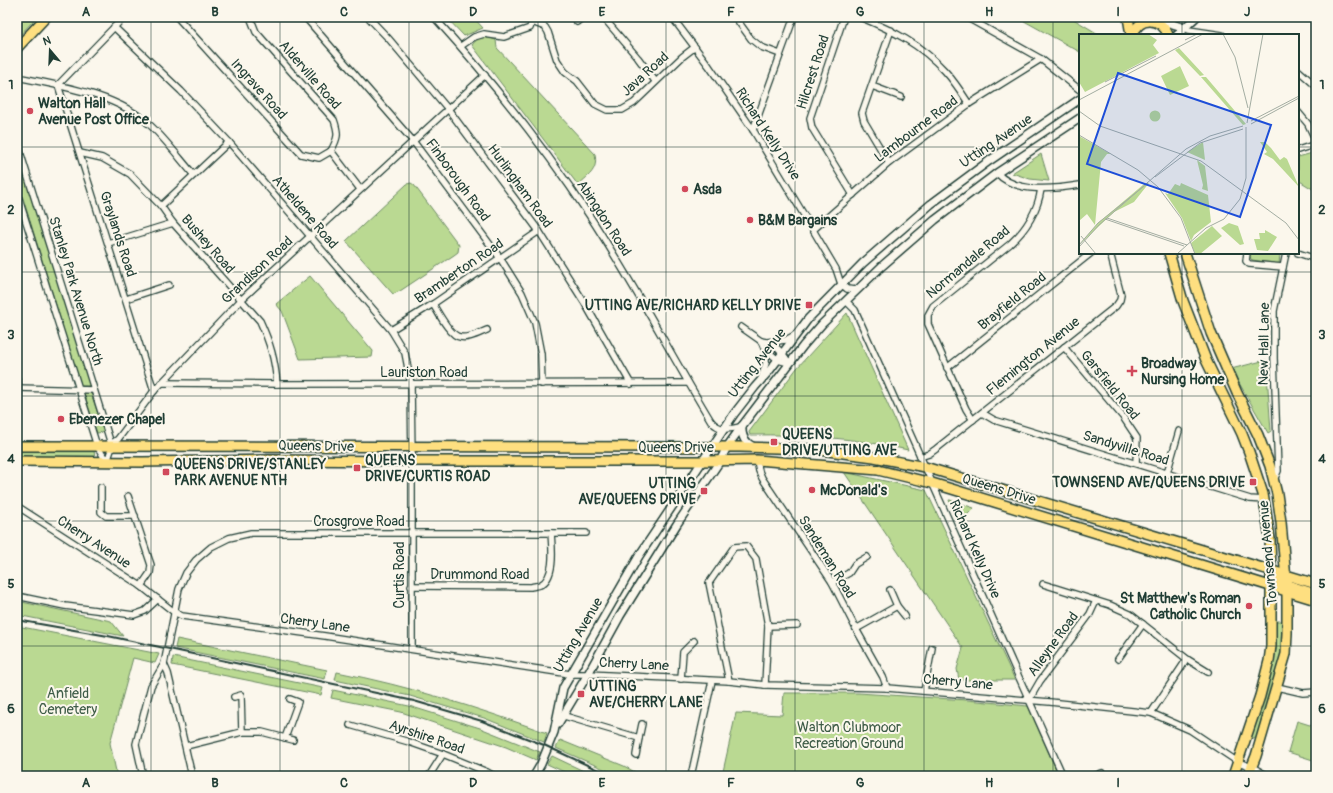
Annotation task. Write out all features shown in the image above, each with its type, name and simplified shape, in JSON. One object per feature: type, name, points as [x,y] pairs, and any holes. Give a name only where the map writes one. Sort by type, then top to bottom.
[{"type":"main road","points":[[17,48],[46,17]]},
{"type":"main road","points":[[1128,17],[1132,34]]},
{"type":"main road","points":[[1133,34],[1141,24],[1152,20],[1162,25],[1167,34]]},
{"type":"main road","name":"Townsend Avenue","points":[[1169,254],[1183,301],[1206,360],[1245,440],[1264,500],[1270,539],[1271,646],[1269,661],[1260,696],[1233,776]]},
{"type":"main road","name":"Townsend Avenue","points":[[1185,254],[1211,333],[1237,393],[1258,435],[1270,466],[1280,510],[1286,584],[1286,654],[1277,687],[1248,776]]},
{"type":"main road","name":"Queens Drive","points":[[17,446],[754,447],[812,449],[874,457],[924,467],[1271,571],[1286,584],[1316,600]]},
{"type":"main road","name":"Queens Drive","points":[[17,461],[757,460],[878,470],[932,484],[1271,587],[1286,584],[1316,584]]},
{"type":"main road","points":[[1286,584],[1316,594]]},
{"type":"street","points":[[58,85],[124,17]]},
{"type":"street","name":"Ingrave Road","points":[[177,17],[301,154],[319,158],[331,151]]},
{"type":"street","name":"Alderville Road","points":[[250,17],[256,32],[334,120],[338,130],[336,140],[331,151]]},
{"type":"street","name":"Finborough Road","points":[[305,17],[413,141],[500,258],[522,293],[535,322],[541,354],[542,384]]},
{"type":"street","name":"Hurlingham Road","points":[[368,17],[389,38],[448,108],[539,232],[584,302],[631,384]]},
{"type":"street","name":"Abingdon Road","points":[[434,17],[485,75],[536,140],[589,214],[635,289],[711,421],[717,427],[724,429]]},
{"type":"street","points":[[577,22],[582,17]]},
{"type":"street","points":[[603,17],[638,58],[655,81]]},
{"type":"street","name":"Richard Kelly Drive","points":[[672,17],[752,130],[814,230],[836,269],[841,284]]},
{"type":"street","points":[[735,17],[751,39],[761,47],[780,54]]},
{"type":"street","points":[[752,130],[794,17]]},
{"type":"street","name":"Hilcrest Road","points":[[844,17],[810,118],[812,128],[853,194]]},
{"type":"street","points":[[860,17],[891,30],[918,47],[946,72],[969,104]]},
{"type":"street","points":[[966,17],[1041,59],[1079,89]]},
{"type":"street","points":[[1166,22],[1175,17]]},
{"type":"street","points":[[1178,34],[1196,17]]},
{"type":"street","points":[[461,46],[474,37],[484,34],[504,37],[530,28],[533,20]]},
{"type":"street","name":"Java Road","points":[[533,20],[544,27],[548,32],[557,60],[565,72],[577,81],[595,104],[607,110],[622,110],[634,103],[655,81],[682,57],[695,48]]},
{"type":"street","points":[[1152,20],[1166,22],[1189,30],[1215,34]]},
{"type":"street","name":"Atheldene Road","points":[[114,27],[181,91],[229,142],[390,330],[405,353],[411,384],[411,446]]},
{"type":"street","points":[[889,163],[864,121],[862,113],[891,30]]},
{"type":"street","name":"Lambourne Road","points":[[814,230],[889,163],[969,104],[1041,59]]},
{"type":"street","points":[[1299,71],[1316,86]]},
{"type":"street","name":"Grandison Road","points":[[112,445],[118,440],[161,383],[241,300],[485,75]]},
{"type":"street","points":[[17,78],[58,85],[102,96],[129,110],[150,125],[194,175]]},
{"type":"street","name":"Graylands Road","points":[[58,85],[154,391]]},
{"type":"street","points":[[872,86],[901,96]]},
{"type":"street","name":"Utting Avenue","points":[[561,715],[563,688],[639,556],[724,429],[808,320],[841,284],[885,242],[948,190],[1079,101]]},
{"type":"street","points":[[1299,113],[1308,124],[1316,143],[1299,150]]},
{"type":"street","name":"Utting Avenue","points":[[534,776],[546,753],[561,715],[588,674],[650,566],[720,461],[727,447],[790,363],[820,326],[882,266],[935,220],[997,173],[1079,119]]},
{"type":"street","name":"Stanley Park Avenue North","points":[[17,142],[112,445]]},
{"type":"street","points":[[161,206],[229,142]]},
{"type":"street","points":[[331,151],[360,189]]},
{"type":"street","name":"Bushey Road","points":[[80,153],[102,158],[130,174],[161,206],[173,223],[260,321],[268,339],[276,364],[277,384]]},
{"type":"street","points":[[997,173],[1011,182],[1041,189],[1079,185]]},
{"type":"street","name":"Normandale Road","points":[[973,420],[966,409],[947,368],[928,324],[927,318],[933,306],[1010,244],[1019,235],[1036,209],[1041,189]]},
{"type":"street","name":"Stanley Park Avenue North","points":[[17,192],[97,446],[107,462]]},
{"type":"street","points":[[108,243],[173,223]]},
{"type":"street","name":"Bramberton Road","points":[[390,330],[433,304],[539,232]]},
{"type":"street","points":[[1299,253],[1316,259]]},
{"type":"street","name":"Brayfield Road","points":[[947,368],[1090,254]]},
{"type":"street","name":"Flemington Avenue","points":[[920,457],[933,452],[1118,303],[1120,294],[1110,254]]},
{"type":"street","points":[[1247,254],[1246,261],[1249,264],[1283,267]]},
{"type":"street","name":"New Hall Lane","points":[[1274,481],[1278,471],[1274,311],[1286,254]]},
{"type":"street","name":"Richard Kelly Drive","points":[[836,269],[848,278]]},
{"type":"street","points":[[126,299],[169,284]]},
{"type":"street","points":[[841,284],[846,289],[857,290]]},
{"type":"street","name":"Richard Kelly Drive","points":[[846,301],[855,310],[1063,776]]},
{"type":"street","points":[[433,304],[452,333],[459,337],[468,337],[487,330]]},
{"type":"street","points":[[742,327],[783,353],[790,363]]},
{"type":"street","points":[[764,342],[786,340],[798,333]]},
{"type":"street","points":[[761,380],[766,363],[766,350],[764,342]]},
{"type":"street","name":"Garsfield Road","points":[[1064,347],[1124,417],[1137,438],[1136,463]]},
{"type":"street","points":[[766,350],[778,360],[790,363]]},
{"type":"street","points":[[17,380],[18,388],[94,390]]},
{"type":"street","name":"Lauriston Road","points":[[161,383],[688,383]]},
{"type":"street","name":"Sandyville Road","points":[[982,413],[994,420],[1250,499],[1264,500]]},
{"type":"street","points":[[724,429],[732,429],[742,426],[743,438],[748,444],[754,447]]},
{"type":"street","points":[[1168,473],[1179,431]]},
{"type":"street","points":[[107,462],[112,445]]},
{"type":"street","points":[[411,446],[412,461]]},
{"type":"street","name":"Sandeman Road","points":[[757,460],[762,478],[832,582],[883,677],[887,688]]},
{"type":"street","name":"Curtis Road","points":[[412,476],[412,649]]},
{"type":"street","points":[[101,487],[101,512],[106,516],[135,516]]},
{"type":"street","points":[[128,496],[151,565],[150,573],[140,586]]},
{"type":"street","name":"Cherry Avenue","points":[[17,506],[158,599]]},
{"type":"street","name":"Drummond Road","points":[[411,586],[531,587],[540,585],[547,580],[551,572],[551,533]]},
{"type":"street","name":"Crosgrove Road","points":[[164,664],[179,589],[186,573],[196,560],[211,547],[229,538],[251,534],[586,533]]},
{"type":"street","points":[[729,681],[709,583],[734,547],[746,546],[756,559],[768,626],[765,684]]},
{"type":"street","points":[[832,582],[849,573],[855,564],[866,557]]},
{"type":"street","points":[[1043,584],[1110,605],[1130,614],[1187,658],[1208,672]]},
{"type":"street","points":[[890,590],[897,606],[905,616]]},
{"type":"street","points":[[17,596],[65,606],[134,615],[145,611],[158,599]]},
{"type":"street","name":"Cherry Lane","points":[[158,599],[174,612],[182,616],[412,649],[570,674],[765,684],[887,688],[1029,700],[1151,713],[1190,730],[1238,762],[1252,767],[1268,776]]},
{"type":"street","name":"Alleyne Road","points":[[1029,700],[1040,681],[1090,614],[1096,601]]},
{"type":"street","points":[[856,629],[897,606]]},
{"type":"street","points":[[1118,659],[1143,624]]},
{"type":"street","points":[[768,626],[797,625]]},
{"type":"street","points":[[681,679],[683,652],[694,641]]},
{"type":"street","points":[[924,691],[932,648]]},
{"type":"street","points":[[1151,713],[1187,658]]},
{"type":"street","points":[[164,664],[168,673],[192,776]]},
{"type":"street","points":[[143,776],[136,744],[151,686],[164,664]]},
{"type":"street","points":[[691,776],[712,681]]},
{"type":"street","points":[[1277,687],[1303,693],[1316,692]]},
{"type":"street","points":[[234,697],[241,696],[242,732]]},
{"type":"street","points":[[285,738],[298,702],[290,699]]},
{"type":"street","points":[[561,715],[639,738]]},
{"type":"street","points":[[636,755],[642,724]]},
{"type":"street","name":"Ayrshire Road","points":[[350,725],[409,742],[443,754],[494,776]]},
{"type":"street","points":[[186,746],[242,732],[262,732],[293,740]]},
{"type":"street","points":[[429,776],[443,754]]},
{"type":"street","points":[[1094,776],[1102,773]]},
{"type":"green space","points":[[19,17],[37,17],[17,38],[17,20]]},
{"type":"green space","points":[[446,17],[473,17],[483,28],[464,36]]},
{"type":"green space","points":[[1017,17],[1070,17],[1098,34],[1079,34],[1079,51]]},
{"type":"green space","points":[[487,37],[496,40],[497,48],[595,154],[596,159],[594,168],[578,185],[472,45],[478,39]]},
{"type":"green space","points":[[1316,152],[1316,191],[1299,181],[1299,157]]},
{"type":"green space","points":[[17,153],[90,386],[81,386],[17,179]]},
{"type":"green space","points":[[1041,154],[1049,181],[1030,179],[1012,173]]},
{"type":"green space","points":[[411,183],[459,245],[458,252],[400,291],[393,294],[346,241],[407,184]]},
{"type":"green space","points":[[1250,254],[1280,254],[1279,264],[1252,260],[1249,256]]},
{"type":"green space","points":[[310,276],[373,351],[372,357],[300,359],[282,311],[276,304]]},
{"type":"green space","points":[[847,313],[908,450],[869,442],[829,438],[790,435],[750,435],[749,432],[797,368]]},
{"type":"green space","points":[[1266,360],[1271,431],[1268,433],[1231,369]]},
{"type":"green space","points":[[84,393],[91,393],[104,432],[97,433]]},
{"type":"green space","points":[[17,449],[94,451],[95,457],[17,457]]},
{"type":"green space","points":[[844,472],[926,490],[1015,680],[959,680],[957,669],[963,648]]},
{"type":"green space","points":[[950,500],[974,508],[959,523]]},
{"type":"green space","points":[[17,601],[111,621],[123,636],[17,615]]},
{"type":"green space","points":[[1276,621],[1283,621],[1282,653],[1257,739],[1250,737],[1274,659],[1276,649]]},
{"type":"green space","name":"Anfield Cemetery","points":[[17,626],[159,654],[155,663],[133,658],[110,743],[117,776],[17,776]]},
{"type":"green space","points":[[177,639],[327,670],[325,679],[175,648]]},
{"type":"green space","points":[[173,657],[323,688],[321,695],[172,665]]},
{"type":"green space","points":[[337,672],[443,698],[547,733],[544,742],[484,718],[410,696],[335,680]]},
{"type":"green space","points":[[333,690],[409,706],[480,728],[540,752],[536,760],[506,747],[401,712],[331,698]]},
{"type":"green space","name":"Walton Clubmoor Recreation Ground","points":[[784,693],[858,693],[967,700],[1028,706],[1059,776],[722,776],[736,713],[782,715]]},
{"type":"green space","points":[[1297,721],[1316,727],[1316,761],[1288,752]]},
{"type":"green space","points":[[560,740],[624,766],[642,776],[620,776],[556,748]]},
{"type":"green space","points":[[552,756],[594,776],[577,776],[572,773],[571,775],[547,764]]},
{"type":"railway","points":[[17,620],[108,636],[414,701],[482,721],[544,745],[611,776]]},
{"type":"place","name":"Walton Hall Avenue Post Office","points":[[30,111]]},
{"type":"place","name":"Asda","points":[[685,189]]},
{"type":"place","name":"B&M Bargains","points":[[750,220]]},
{"type":"place","name":"UTTING AVE/RICHARD KELLY DRIVE","points":[[809,305]]},
{"type":"place","name":"Broadway Nursing Home","points":[[1132,371]]},
{"type":"place","name":"Ebenezer Chapel","points":[[61,419]]},
{"type":"place","name":"QUEENS DRIVE/UTTING AVE","points":[[774,442]]},
{"type":"place","name":"QUEENS DRIVE/CURTIS ROAD","points":[[357,468]]},
{"type":"place","name":"QUEENS DRIVE/STANLEY PARK AVENUE NTH","points":[[166,472]]},
{"type":"place","name":"TOWNSEND AVE/QUEENS DRIVE","points":[[1253,482]]},
{"type":"place","name":"McDonald's","points":[[812,490]]},
{"type":"place","name":"UTTING AVE/QUEENS DRIVE","points":[[704,491]]},
{"type":"place","name":"St Matthew's Roman Catholic Church","points":[[1249,606]]},
{"type":"place","name":"UTTING AVE/CHERRY LANE","points":[[581,694]]}]
